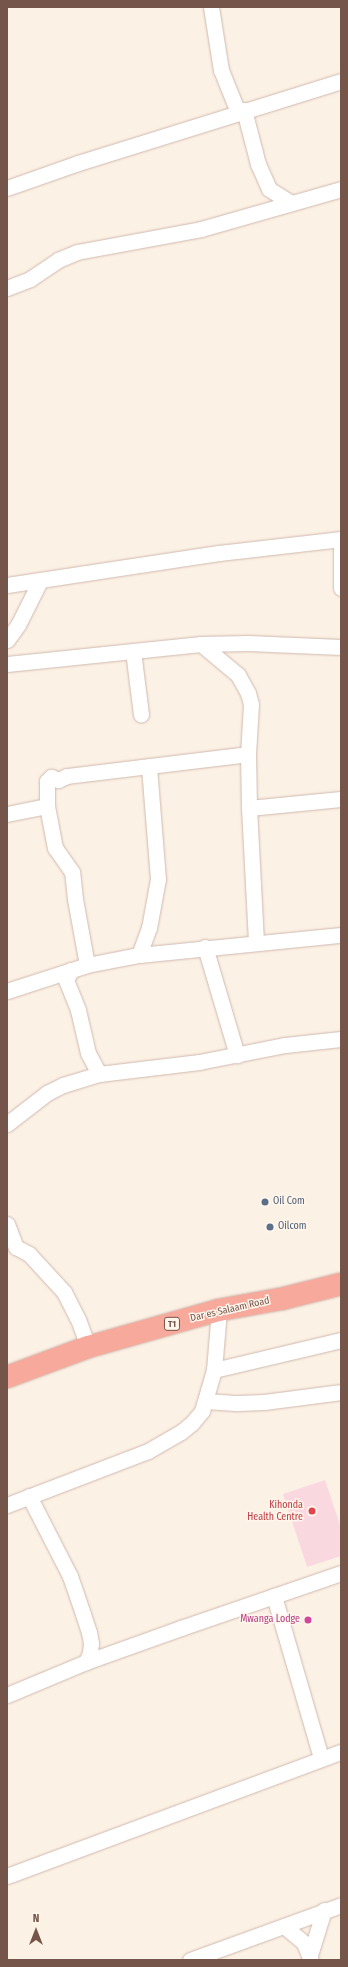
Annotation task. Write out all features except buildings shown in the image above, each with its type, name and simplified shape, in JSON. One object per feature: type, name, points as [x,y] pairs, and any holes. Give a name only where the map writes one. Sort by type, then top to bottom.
[{"type":"highway","name":"Dar es Salaam Road","points":[[7,1377],[88,1347],[219,1310],[281,1299],[341,1284]]},
{"type":"street","points":[[211,7],[221,70],[241,111],[258,164],[269,189],[291,203]]},
{"type":"street","points":[[7,188],[241,111],[341,81]]},
{"type":"street","points":[[7,288],[30,279],[58,260],[77,252],[201,228],[341,190]]},
{"type":"street","points":[[7,585],[219,553],[341,539]]},
{"type":"street","points":[[341,545],[341,588]]},
{"type":"street","points":[[7,640],[18,625],[40,581]]},
{"type":"street","points":[[7,664],[201,644],[248,643],[341,647]]},
{"type":"street","points":[[201,644],[232,669],[246,688],[250,704],[248,754],[249,808],[256,943]]},
{"type":"street","points":[[133,651],[141,714]]},
{"type":"street","points":[[87,965],[75,899],[72,872],[55,848],[47,806],[47,781],[51,777],[58,780],[68,776],[248,754]]},
{"type":"street","points":[[139,955],[149,928],[158,879],[149,766]]},
{"type":"street","points":[[249,808],[341,799]]},
{"type":"street","points":[[7,814],[47,806]]},
{"type":"street","points":[[7,991],[87,965],[139,955],[205,947],[341,936]]},
{"type":"street","points":[[205,947],[237,1055]]},
{"type":"street","points":[[71,970],[66,980],[78,1010],[88,1053],[99,1074]]},
{"type":"street","points":[[7,1124],[47,1093],[63,1085],[99,1074],[192,1062],[292,1044],[341,1039]]},
{"type":"street","points":[[7,1224],[12,1249],[29,1254],[64,1292],[78,1319],[88,1347]]},
{"type":"street","points":[[7,1505],[117,1464],[162,1443],[181,1432],[192,1423],[202,1411],[206,1402],[214,1370],[219,1310]]},
{"type":"street","points":[[214,1370],[341,1340]]},
{"type":"street","points":[[206,1402],[264,1402],[341,1392]]},
{"type":"street","points":[[29,1496],[70,1576],[89,1632],[91,1643],[90,1653],[86,1662]]},
{"type":"street","points":[[7,1695],[86,1662],[341,1573]]},
{"type":"street","points":[[274,1596],[321,1758]]},
{"type":"street","points":[[7,1876],[238,1791],[321,1758],[341,1752]]},
{"type":"street","points":[[190,1960],[341,1905]]},
{"type":"street","points":[[310,1958],[324,1910]]},
{"type":"street","points":[[284,1926],[299,1938],[310,1958]]},
{"type":"shaded area","name":"Kihonda Health Centre","points":[[325,1480],[341,1528],[341,1556],[307,1567],[283,1494]]},
{"type":"place","name":"Oil Com","points":[[265,1202]]},
{"type":"place","name":"Oilcom","points":[[270,1227]]},
{"type":"place","name":"Kihonda Health Centre","points":[[312,1511]]},
{"type":"place","name":"Mwanga Lodge","points":[[308,1620]]}]
